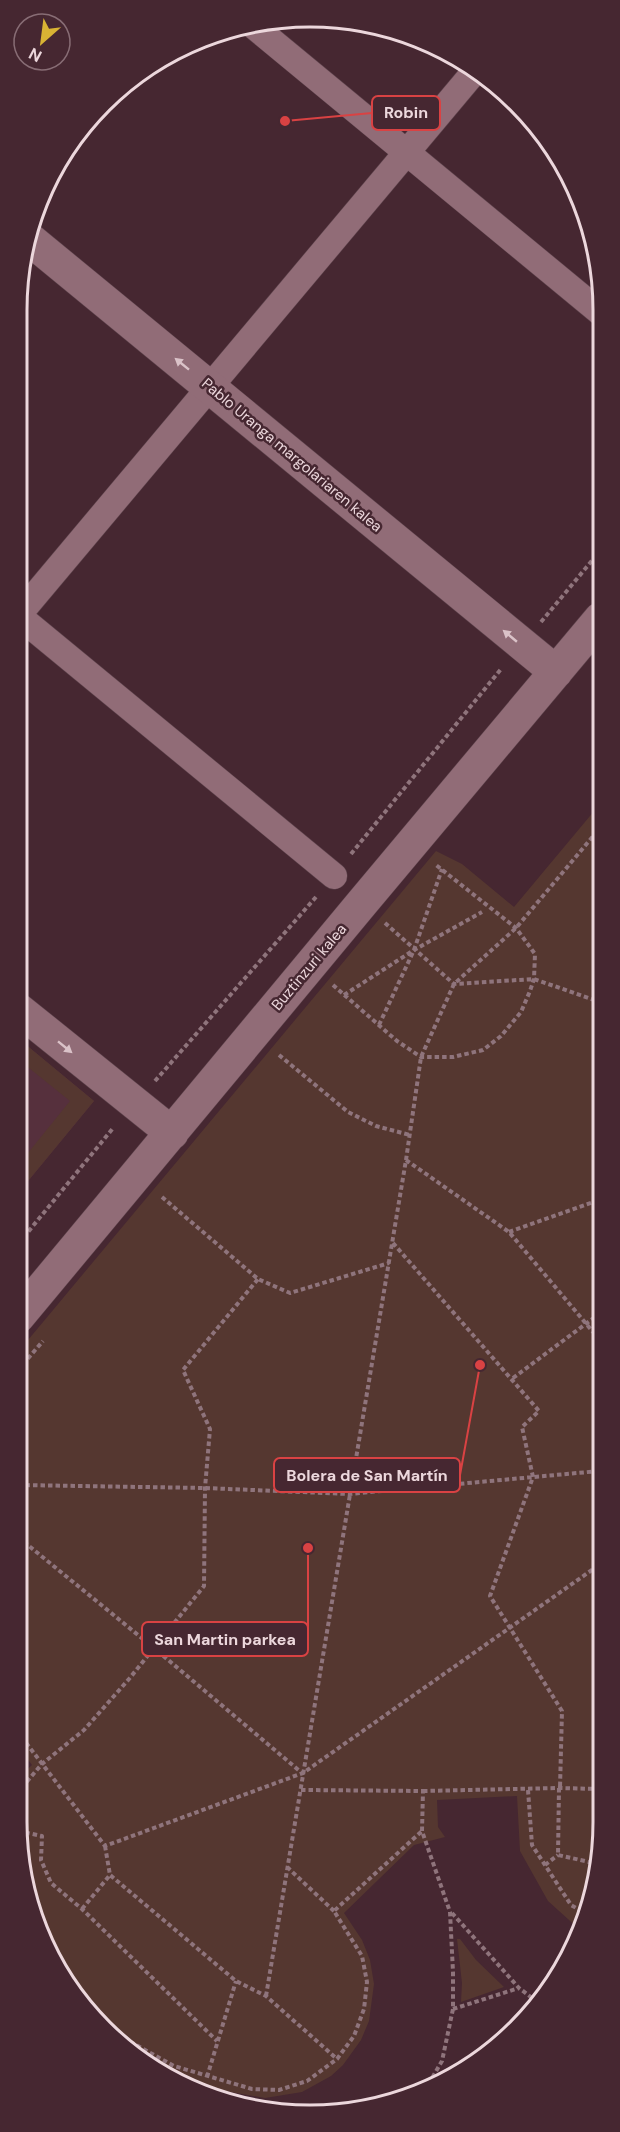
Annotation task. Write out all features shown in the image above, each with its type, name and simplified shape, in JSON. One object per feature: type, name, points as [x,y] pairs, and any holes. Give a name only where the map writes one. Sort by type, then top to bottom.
[{"type":"street","points":[[260,31],[593,307]]},
{"type":"street","points":[[27,605],[470,77]]},
{"type":"street","name":"Pablo Uranga margolariaren kalea","points":[[35,244],[556,672]]},
{"type":"street","points":[[27,623],[334,876]]},
{"type":"street","name":"Buztinzuri kalea","points":[[27,1306],[593,627]]},
{"type":"street","points":[[27,1016],[172,1133]]},
{"type":"path","points":[[27,1233],[134,1103],[334,876],[593,559]]},
{"type":"path","points":[[266,1996],[422,1057],[454,984],[516,928],[593,836]]},
{"type":"path","points":[[333,984],[397,1041],[422,1057],[453,1058],[483,1050],[501,1036],[521,1011],[534,979],[535,954],[516,928],[436,865]]},
{"type":"path","points":[[378,1025],[414,950],[442,870]]},
{"type":"path","points":[[344,995],[414,950],[482,912]]},
{"type":"path","points":[[384,922],[454,984],[534,979],[593,1000]]},
{"type":"path","points":[[279,1055],[348,1112],[376,1126],[410,1134]]},
{"type":"path","points":[[406,1160],[509,1232],[593,1333]]},
{"type":"path","points":[[162,1197],[258,1279],[290,1293],[389,1263]]},
{"type":"path","points":[[509,1232],[593,1202]]},
{"type":"path","points":[[392,1243],[539,1411],[522,1427],[533,1477],[490,1596],[562,1711],[558,1855]]},
{"type":"path","points":[[27,1781],[42,1764],[84,1730],[204,1586],[205,1488],[210,1429],[183,1370],[258,1279]]},
{"type":"path","points":[[513,1378],[593,1319]]},
{"type":"path","points":[[27,1485],[205,1488],[349,1494],[593,1472]]},
{"type":"path","points":[[27,1544],[303,1773]]},
{"type":"path","points":[[105,1846],[303,1773],[593,1568]]},
{"type":"path","points":[[27,1744],[105,1846],[110,1875],[236,1981],[266,1996],[337,2059]]},
{"type":"path","points":[[301,1790],[593,1789]]},
{"type":"path","points":[[528,1790],[532,1845],[571,1905],[579,1910]]},
{"type":"path","points":[[423,1791],[422,1831],[450,1912],[453,2009],[442,2061],[433,2077]]},
{"type":"path","points":[[333,1911],[422,1831]]},
{"type":"path","points":[[28,1833],[42,1836],[42,1860],[51,1883],[82,1909],[217,2041]]},
{"type":"path","points":[[558,1855],[590,1862]]},
{"type":"path","points":[[545,1865],[558,1855]]},
{"type":"path","points":[[134,2044],[174,2066],[252,2089],[279,2090],[307,2082],[337,2059],[354,2036],[364,2009],[367,1982],[362,1956],[350,1934],[333,1911],[287,1867]]},
{"type":"path","points":[[82,1909],[110,1875]]},
{"type":"path","points":[[450,1912],[519,1988],[532,1998]]},
{"type":"path","points":[[207,2077],[236,1981]]},
{"type":"path","points":[[453,2009],[519,1988]]},
{"type":"shaded area","points":[[593,812],[593,1822],[588,1877],[573,1924],[548,1901],[520,1851],[517,1796],[437,1800],[438,1827],[445,1837],[414,1845],[344,1913],[362,1940],[370,1960],[374,1984],[369,2021],[361,2040],[343,2065],[331,2076],[302,2092],[265,2098],[218,2090],[168,2067],[123,2035],[97,2009],[75,1979],[56,1947],[42,1913],[32,1877],[27,1822],[27,1770],[32,1765],[27,1758],[27,1341],[436,851],[462,864],[514,907]]},
{"type":"shaded area","points":[[27,1046],[94,1101],[27,1182]]},
{"type":"shaded area","points":[[27,1046],[94,1101],[27,1182],[27,1154],[70,1101],[27,1066]]},
{"type":"shaded area","points":[[457,1939],[460,1939],[476,1960],[504,1987],[461,2002],[462,1983]]},
{"type":"place","name":"Robin","points":[[285,121]]},
{"type":"place","name":"Bolera de San Martín","points":[[480,1365]]},
{"type":"place","name":"San Martin parkea","points":[[308,1548]]}]
